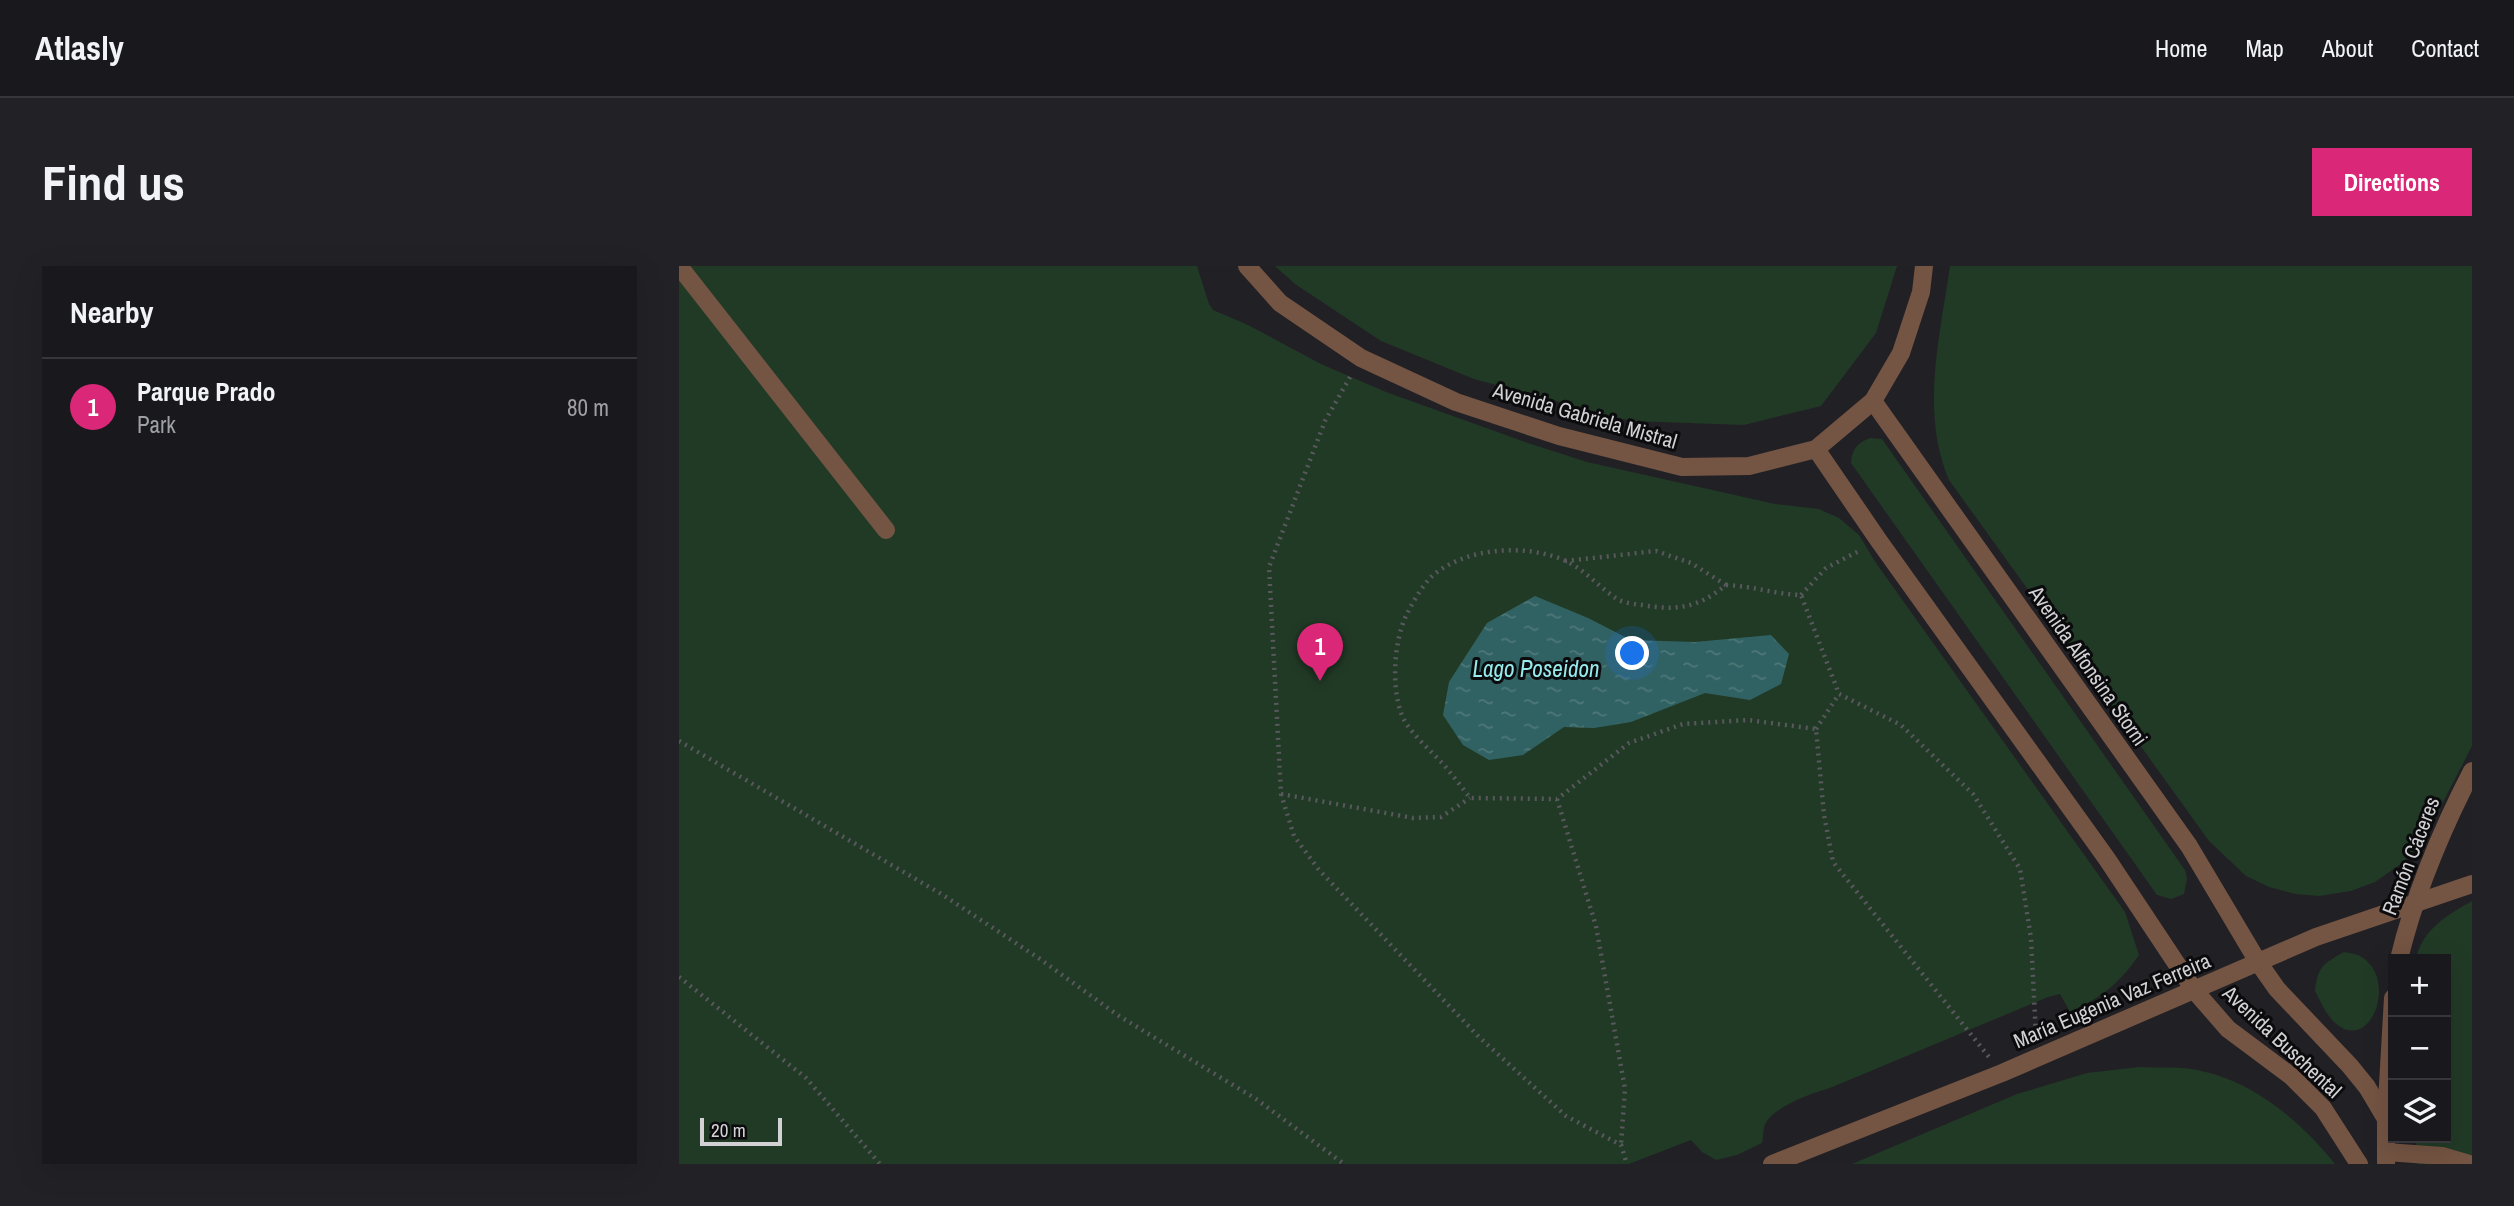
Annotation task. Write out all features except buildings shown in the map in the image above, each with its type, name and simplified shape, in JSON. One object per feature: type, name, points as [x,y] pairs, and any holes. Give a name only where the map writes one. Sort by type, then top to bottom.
[{"type":"street","name":"Avenida Gabriela Mistral","points":[[1247,266],[1280,303],[1361,358],[1456,402],[1559,436],[1682,467],[1749,466],[1817,449],[1873,401],[1901,352],[1920,292],[1924,266]]},
{"type":"street","points":[[681,272],[887,530]]},
{"type":"street","name":"Avenida Alfonsina Storni","points":[[1873,401],[2189,846],[2258,962]]},
{"type":"street","points":[[1817,449],[2195,990]]},
{"type":"street","name":"Ramón Cáceres","points":[[2400,954],[2413,904],[2449,816],[2472,771]]},
{"type":"street","name":"María Eugenia Vaz Ferreira","points":[[1772,1164],[2038,1058],[2316,937],[2472,884]]},
{"type":"street","name":"Avenida Buschental","points":[[2258,962],[2277,989],[2367,1087],[2386,1119]]},
{"type":"street","name":"Avenida Buschental","points":[[2195,990],[2228,1029],[2291,1076],[2323,1108],[2359,1164]]},
{"type":"street","points":[[2392,1017],[2386,1158],[2442,1156],[2469,1164]]},
{"type":"path","points":[[1361,358],[1325,421],[1269,567],[1281,794],[1294,836],[1319,870],[1479,1037],[1566,1116],[1622,1145]]},
{"type":"path","points":[[1470,798],[1446,767],[1406,724],[1396,692],[1395,659],[1399,628],[1412,603],[1430,578],[1457,561],[1483,553],[1526,551],[1565,561],[1656,551],[1691,563],[1726,585],[1744,586],[1777,594],[1801,595],[1826,568],[1879,541]]},
{"type":"path","points":[[1565,561],[1619,600],[1644,606],[1677,610],[1709,599],[1726,585]]},
{"type":"path","points":[[1801,595],[1839,694],[1901,725],[1973,794],[2020,869],[2031,938],[2038,1058]]},
{"type":"path","points":[[1839,694],[1816,729],[1824,815],[1833,862],[2002,1073]]},
{"type":"path","points":[[1281,794],[1413,818],[1441,817],[1470,798],[1557,799],[1629,743],[1683,724],[1748,720],[1816,729]]},
{"type":"path","points":[[679,741],[943,895],[1040,959],[1118,1016],[1256,1099],[1344,1164]]},
{"type":"path","points":[[1557,799],[1596,926],[1625,1089],[1622,1145],[1627,1164]]},
{"type":"path","points":[[679,977],[806,1078],[880,1164]]},
{"type":"green space","points":[[679,266],[1197,266],[1213,310],[1248,325],[1321,364],[1386,392],[1587,462],[1775,504],[1819,509],[1839,518],[1859,535],[1876,563],[2125,912],[2139,955],[2109,989],[2070,1012],[2060,994],[2048,997],[1805,1097],[1772,1115],[1764,1126],[1762,1143],[1737,1155],[1716,1160],[1702,1152],[1691,1140],[1629,1164],[679,1164]]},
{"type":"green space","points":[[1275,266],[1897,266],[1876,333],[1821,406],[1744,425],[1631,421],[1474,379],[1381,341],[1295,284]]},
{"type":"green space","points":[[1950,266],[2472,266],[2472,746],[2423,841],[2405,861],[2375,882],[2351,891],[2319,896],[2296,894],[2269,887],[2246,876],[2209,841],[1949,480],[1940,454],[1934,401],[1938,347]]},
{"type":"green space","points":[[1870,438],[1882,439],[2185,870],[2187,878],[2184,894],[2171,899],[2157,895],[1851,463],[1856,447]]},
{"type":"green space","points":[[2472,901],[2472,1164],[2417,1164],[2416,1143],[2451,1143],[2451,954],[2418,954],[2430,932],[2445,918]]},
{"type":"green space","points":[[2344,952],[2360,956],[2371,966],[2378,979],[2377,1008],[2362,1028],[2351,1030],[2339,1026],[2331,1019],[2315,991],[2320,971]]},
{"type":"green space","points":[[2139,1067],[2183,1068],[2228,1079],[2287,1115],[2335,1164],[1852,1164],[2017,1094],[2087,1073]]},
{"type":"water","name":"Lago Poseidon","points":[[1535,596],[1631,640],[1695,642],[1771,635],[1789,654],[1781,684],[1750,700],[1705,693],[1631,722],[1594,728],[1564,727],[1523,755],[1489,760],[1463,745],[1443,715],[1449,682],[1487,623]]},
{"type":"place","name":"Parque Prado","points":[[1320,681]]}]
